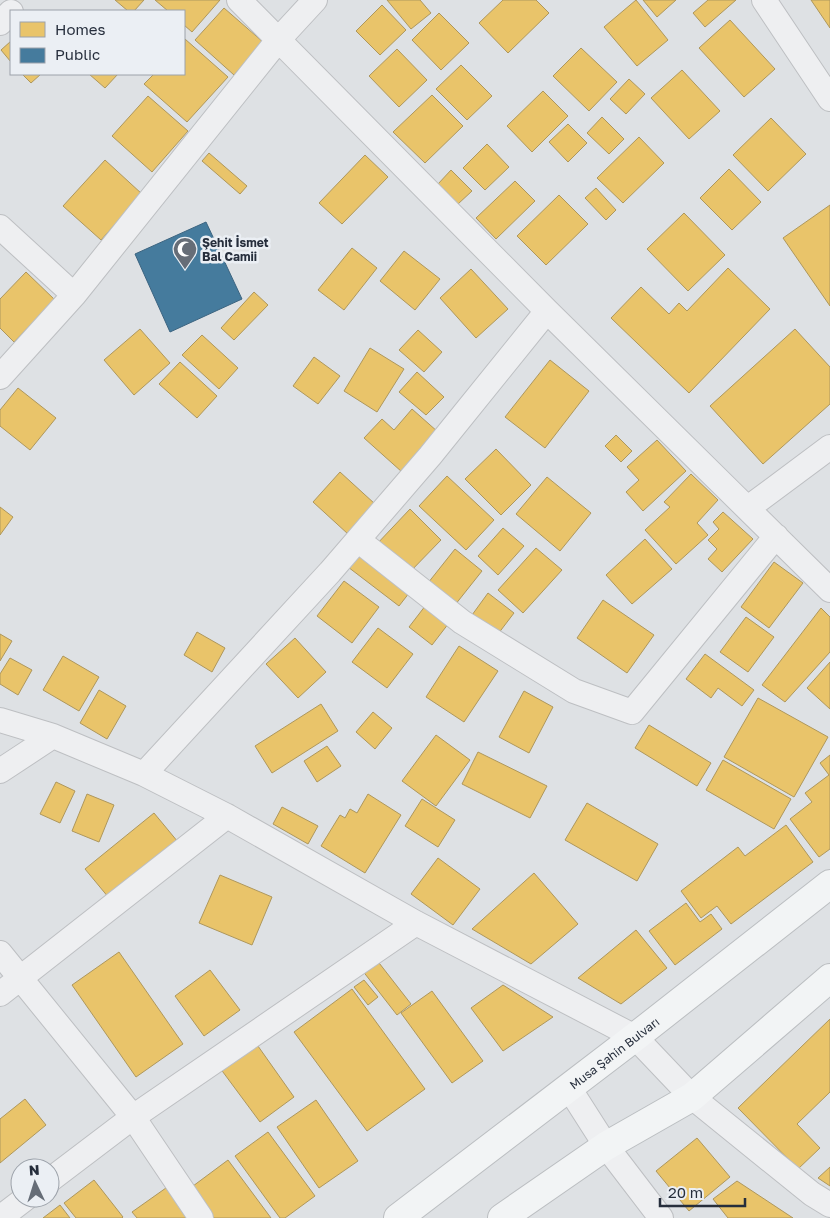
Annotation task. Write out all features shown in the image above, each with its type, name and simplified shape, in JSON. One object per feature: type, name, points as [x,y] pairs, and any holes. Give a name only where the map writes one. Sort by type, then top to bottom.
[{"type":"main road","name":"Musa Şahin Bulvarı","points":[[398,1218],[635,1037],[830,884]]},
{"type":"main road","points":[[502,1218],[606,1146],[692,1097],[830,978]]},
{"type":"street","points":[[13,10],[22,0]]},
{"type":"street","points":[[239,0],[546,312],[830,590]]},
{"type":"street","points":[[0,377],[74,296],[279,39],[315,0]]},
{"type":"street","points":[[764,0],[829,97]]},
{"type":"street","points":[[0,23],[10,13]]},
{"type":"street","points":[[0,227],[74,296]]},
{"type":"street","points":[[144,774],[358,540],[430,456],[546,312]]},
{"type":"street","points":[[748,508],[830,447]]},
{"type":"street","points":[[358,540],[462,622],[574,691],[632,712],[776,536]]},
{"type":"street","points":[[0,720],[53,736],[144,774],[227,816],[416,923],[635,1037],[692,1097],[812,1194],[830,1205]]},
{"type":"street","points":[[0,771],[53,736]]},
{"type":"street","points":[[0,994],[227,816]]},
{"type":"street","points":[[60,1172],[133,1117],[416,923]]},
{"type":"street","points":[[0,953],[19,979],[133,1117],[202,1218]]},
{"type":"street","points":[[569,1088],[606,1146],[661,1218]]},
{"type":"street","points":[[0,1218],[13,1208]]},
{"type":"building: Homes","points":[[115,0],[144,0],[135,10],[127,10]]},
{"type":"building: Homes","points":[[155,0],[220,0],[192,32],[185,26],[185,10],[167,10]]},
{"type":"building: Homes","points":[[387,0],[420,0],[431,13],[411,29]]},
{"type":"building: Homes","points":[[503,0],[536,0],[549,13],[508,53],[479,23]]},
{"type":"building: Homes","points":[[636,0],[668,40],[637,66],[604,27]]},
{"type":"building: Homes","points":[[643,0],[676,0],[657,17]]},
{"type":"building: Homes","points":[[708,0],[736,0],[705,27],[693,13]]},
{"type":"building: Homes","points":[[811,0],[830,0],[830,28]]},
{"type":"building: Homes","points":[[382,5],[406,30],[380,55],[356,31]]},
{"type":"building: Homes","points":[[224,8],[263,42],[234,75],[195,40]]},
{"type":"building: Homes","points":[[439,13],[469,43],[441,70],[412,40]]},
{"type":"building: Homes","points":[[730,20],[775,69],[744,97],[699,48]]},
{"type":"building: Homes","points":[[185,39],[228,77],[187,122],[144,84],[153,75],[185,75]]},
{"type":"building: Homes","points":[[10,42],[10,61],[1,50]]},
{"type":"building: Homes","points":[[581,48],[617,82],[589,111],[553,76]]},
{"type":"building: Homes","points":[[397,49],[427,80],[399,107],[369,76]]},
{"type":"building: Homes","points":[[461,65],[492,96],[467,120],[436,89]]},
{"type":"building: Homes","points":[[682,70],[720,111],[689,139],[651,98]]},
{"type":"building: Homes","points":[[23,75],[40,75],[31,83]]},
{"type":"building: Homes","points":[[90,75],[117,75],[105,88]]},
{"type":"building: Homes","points":[[629,79],[645,94],[626,114],[610,99]]},
{"type":"building: Homes","points":[[543,91],[568,116],[532,152],[507,126]]},
{"type":"building: Homes","points":[[432,95],[463,126],[425,163],[393,132]]},
{"type":"building: Homes","points":[[148,96],[188,131],[152,172],[112,136]]},
{"type":"building: Homes","points":[[602,117],[624,139],[609,154],[587,133]]},
{"type":"building: Homes","points":[[771,118],[806,154],[768,191],[733,155]]},
{"type":"building: Homes","points":[[568,124],[587,143],[568,162],[549,142]]},
{"type":"building: Homes","points":[[639,137],[664,163],[623,203],[597,178]]},
{"type":"building: Homes","points":[[487,144],[509,167],[485,190],[463,168]]},
{"type":"building: Homes","points":[[209,153],[247,186],[240,194],[202,161]]},
{"type":"building: Homes","points":[[365,155],[388,177],[342,224],[319,203]]},
{"type":"building: Homes","points":[[105,160],[142,194],[101,240],[63,206]]},
{"type":"building: Homes","points":[[729,169],[761,202],[732,230],[700,198]]},
{"type":"building: Homes","points":[[451,170],[472,191],[458,204],[438,184]]},
{"type":"building: Homes","points":[[515,181],[535,201],[496,239],[476,218]]},
{"type":"building: Homes","points":[[596,188],[616,210],[606,220],[585,198]]},
{"type":"building: Homes","points":[[559,195],[588,224],[546,265],[517,236]]},
{"type":"building: Homes","points":[[830,205],[830,306],[783,238]]},
{"type":"building: Homes","points":[[684,213],[725,255],[688,291],[647,249]]},
{"type":"building: Homes","points":[[352,248],[377,268],[344,310],[318,290]]},
{"type":"building: Homes","points":[[404,251],[440,279],[415,310],[380,281]]},
{"type":"building: Homes","points":[[728,268],[770,309],[689,393],[611,318],[641,287],[669,314],[679,303],[687,311]]},
{"type":"building: Homes","points":[[471,269],[508,309],[476,338],[440,298]]},
{"type":"building: Homes","points":[[26,272],[55,300],[14,342],[0,328],[0,299]]},
{"type":"building: Homes","points":[[254,292],[268,305],[234,340],[221,328]]},
{"type":"building: Homes","points":[[140,329],[170,363],[134,395],[104,360]]},
{"type":"building: Homes","points":[[795,329],[830,367],[830,404],[763,464],[710,406]]},
{"type":"building: Homes","points":[[418,330],[442,352],[424,372],[399,350]]},
{"type":"building: Homes","points":[[202,335],[238,368],[219,389],[182,355]]},
{"type":"building: Homes","points":[[370,348],[404,369],[377,412],[344,391]]},
{"type":"building: Homes","points":[[314,357],[340,376],[318,404],[293,386]]},
{"type":"building: Homes","points":[[550,360],[589,391],[545,448],[505,417]]},
{"type":"building: Homes","points":[[180,362],[217,396],[197,418],[159,384]]},
{"type":"building: Homes","points":[[417,372],[444,397],[426,415],[399,392]]},
{"type":"building: Homes","points":[[18,388],[56,418],[30,450],[0,426],[0,410]]},
{"type":"building: Homes","points":[[412,409],[438,432],[402,472],[364,438],[382,419],[394,430]]},
{"type":"building: Homes","points":[[616,435],[632,451],[621,462],[605,446]]},
{"type":"building: Homes","points":[[657,440],[686,471],[643,511],[626,492],[639,480],[627,467]]},
{"type":"building: Homes","points":[[496,449],[531,485],[501,515],[465,479]]},
{"type":"building: Homes","points":[[340,472],[375,504],[348,534],[313,502]]},
{"type":"building: Homes","points":[[691,474],[718,500],[697,523],[708,535],[676,564],[645,530],[670,507],[664,502]]},
{"type":"building: Homes","points":[[447,476],[494,520],[466,550],[419,506]]},
{"type":"building: Homes","points":[[547,477],[591,513],[560,551],[516,514]]},
{"type":"building: Homes","points":[[0,507],[13,517],[0,535]]},
{"type":"building: Homes","points":[[410,509],[441,540],[406,576],[375,546]]},
{"type":"building: Homes","points":[[723,512],[753,539],[722,572],[708,559],[717,549],[708,540],[719,529],[713,522]]},
{"type":"building: Homes","points":[[503,528],[524,546],[498,575],[478,556]]},
{"type":"building: Homes","points":[[645,539],[672,569],[632,604],[606,575]]},
{"type":"building: Homes","points":[[536,548],[562,570],[523,613],[498,590]]},
{"type":"building: Homes","points":[[362,549],[413,588],[399,606],[348,567]]},
{"type":"building: Homes","points":[[455,549],[482,571],[451,610],[424,588]]},
{"type":"building: Homes","points":[[774,562],[803,583],[769,628],[741,607]]},
{"type":"building: Homes","points":[[344,581],[379,607],[352,643],[317,616]]},
{"type":"building: Homes","points":[[488,593],[514,613],[498,634],[472,615]]},
{"type":"building: Homes","points":[[603,600],[654,635],[627,673],[577,638]]},
{"type":"building: Homes","points":[[429,601],[452,619],[432,645],[409,627]]},
{"type":"building: Homes","points":[[821,608],[830,617],[830,652],[785,702],[762,685]]},
{"type":"building: Homes","points":[[746,617],[774,637],[748,672],[720,652]]},
{"type":"building: Homes","points":[[378,628],[413,654],[387,688],[352,662]]},
{"type":"building: Homes","points":[[197,632],[225,648],[212,672],[184,655]]},
{"type":"building: Homes","points":[[0,634],[12,641],[0,661]]},
{"type":"building: Homes","points":[[295,638],[326,672],[298,698],[266,664]]},
{"type":"building: Homes","points":[[459,646],[498,671],[464,722],[426,697]]},
{"type":"building: Homes","points":[[705,654],[754,690],[742,706],[718,688],[711,698],[686,679]]},
{"type":"building: Homes","points":[[63,656],[99,677],[79,711],[43,690]]},
{"type":"building: Homes","points":[[10,658],[32,670],[18,695],[0,684],[0,674]]},
{"type":"building: Homes","points":[[830,662],[830,709],[807,688]]},
{"type":"building: Homes","points":[[99,690],[126,706],[107,739],[80,723]]},
{"type":"building: Homes","points":[[524,691],[553,707],[529,753],[499,737]]},
{"type":"building: Homes","points":[[758,698],[828,737],[794,797],[724,757]]},
{"type":"building: Homes","points":[[321,704],[338,731],[272,773],[255,746]]},
{"type":"building: Homes","points":[[373,712],[392,728],[375,749],[356,732]]},
{"type":"building: Homes","points":[[649,725],[711,763],[697,786],[635,748]]},
{"type":"building: Homes","points":[[436,735],[470,760],[436,806],[402,781]]},
{"type":"building: Homes","points":[[327,746],[341,766],[317,782],[304,761]]},
{"type":"building: Homes","points":[[478,752],[547,786],[530,818],[462,784]]},
{"type":"building: Homes","points":[[830,755],[830,849],[819,857],[790,819],[812,802],[805,793],[829,775],[820,763]]},
{"type":"building: Homes","points":[[723,760],[791,799],[774,829],[706,790]]},
{"type":"building: Homes","points":[[56,782],[75,791],[60,823],[40,814]]},
{"type":"building: Homes","points":[[87,794],[114,805],[99,842],[72,831]]},
{"type":"building: Homes","points":[[368,794],[401,815],[365,873],[321,846],[340,815],[345,818],[350,809],[357,813]]},
{"type":"building: Homes","points":[[422,799],[455,820],[438,847],[405,826]]},
{"type":"building: Homes","points":[[587,803],[658,844],[637,881],[565,840]]},
{"type":"building: Homes","points":[[282,807],[318,826],[308,844],[273,824]]},
{"type":"building: Homes","points":[[154,813],[178,842],[109,898],[85,869]]},
{"type":"building: Homes","points":[[786,825],[813,862],[731,924],[717,906],[701,918],[681,891],[738,847],[745,856]]},
{"type":"building: Homes","points":[[438,858],[480,889],[453,925],[411,894]]},
{"type":"building: Homes","points":[[534,873],[578,924],[531,964],[472,929]]},
{"type":"building: Homes","points":[[220,875],[272,897],[252,945],[199,923]]},
{"type":"building: Homes","points":[[686,903],[700,922],[711,914],[722,929],[675,965],[649,931]]},
{"type":"building: Homes","points":[[636,930],[667,968],[621,1004],[578,978]]},
{"type":"building: Homes","points":[[119,952],[183,1044],[136,1077],[72,985]]},
{"type":"building: Homes","points":[[376,959],[411,1004],[397,1015],[362,970]]},
{"type":"building: Homes","points":[[210,970],[240,1010],[204,1036],[175,996]]},
{"type":"building: Homes","points":[[364,980],[378,997],[368,1005],[354,987]]},
{"type":"building: Homes","points":[[503,985],[553,1017],[503,1051],[471,1008]]},
{"type":"building: Homes","points":[[352,989],[425,1089],[367,1131],[294,1032]]},
{"type":"building: Homes","points":[[432,991],[483,1061],[452,1083],[401,1013]]},
{"type":"building: Homes","points":[[830,1019],[830,1092],[797,1124],[820,1148],[798,1169],[738,1108]]},
{"type":"building: Homes","points":[[253,1039],[294,1097],[260,1122],[217,1064]]},
{"type":"building: Homes","points":[[25,1099],[46,1125],[0,1163],[0,1119]]},
{"type":"building: Homes","points":[[316,1100],[358,1161],[319,1188],[277,1127]]},
{"type":"building: Homes","points":[[268,1132],[315,1196],[285,1218],[280,1218],[235,1156]]},
{"type":"building: Homes","points":[[697,1138],[730,1177],[689,1211],[656,1171]]},
{"type":"building: Homes","points":[[228,1160],[271,1218],[211,1218],[189,1189]]},
{"type":"building: Homes","points":[[830,1167],[830,1186],[818,1178]]},
{"type":"building: Homes","points":[[94,1180],[122,1218],[76,1218],[64,1203]]},
{"type":"building: Homes","points":[[737,1181],[793,1218],[728,1218],[713,1199]]},
{"type":"building: Homes","points":[[173,1183],[198,1218],[137,1218],[132,1212]]},
{"type":"building: Homes","points":[[60,1205],[70,1218],[43,1218],[56,1208],[60,1208]]},
{"type":"building: Public","name":"Şehit İsmet Bal Camii","points":[[206,222],[242,299],[170,332],[135,254]]},
{"type":"place","name":"Şehit İsmet Bal Camii","points":[[185,270]]}]
